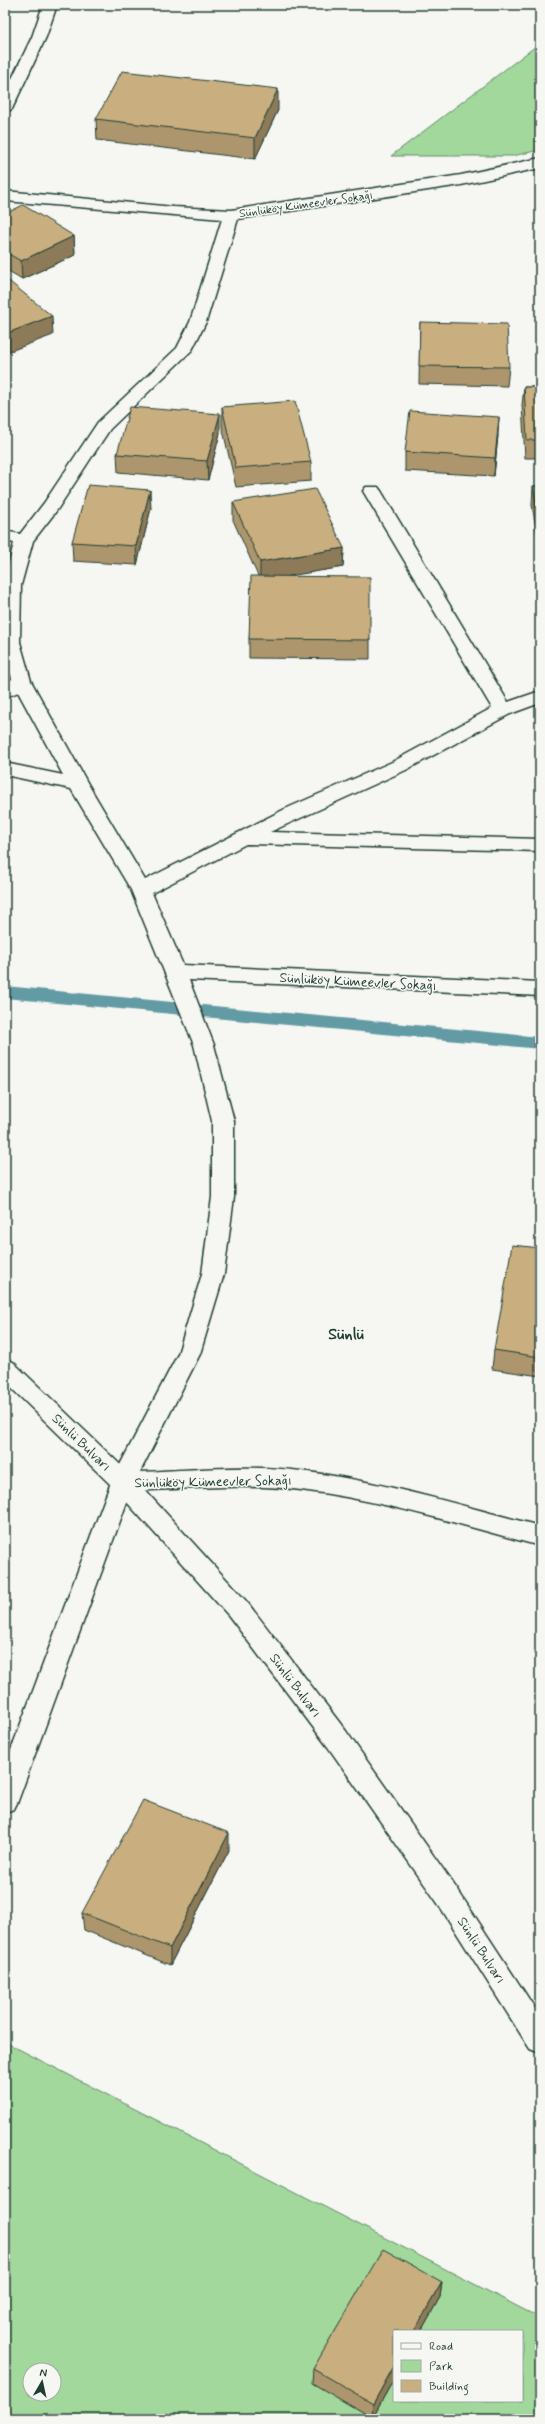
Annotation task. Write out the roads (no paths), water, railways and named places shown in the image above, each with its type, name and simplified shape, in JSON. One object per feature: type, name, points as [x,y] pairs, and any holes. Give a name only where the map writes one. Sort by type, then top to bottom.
[{"type":"street","points":[[5,109],[39,37],[50,5]]},
{"type":"street","name":"Sünlüköy Kümeevler Sokağı","points":[[5,196],[174,212],[231,215],[281,209],[538,169]]},
{"type":"street","points":[[123,1482],[189,1354],[213,1274],[224,1197],[223,1121],[204,1046],[176,972],[141,890],[78,784],[22,681],[11,642],[14,538],[52,506],[104,426],[184,350],[198,322],[231,215]]},
{"type":"street","points":[[372,491],[503,710]]},
{"type":"street","points":[[5,692],[22,681]]},
{"type":"street","points":[[141,890],[241,838],[399,766],[503,710],[540,697]]},
{"type":"street","points":[[5,769],[78,784]]},
{"type":"street","points":[[241,838],[540,845]]},
{"type":"street","name":"Sünlüköy Kümeevler Sokağı","points":[[176,972],[540,989]]},
{"type":"street","name":"Sünlü Bulvarı","points":[[8,1375],[123,1482],[238,1609],[337,1739],[448,1897],[540,2040]]},
{"type":"street","name":"Sünlüköy Kümeevler Sokağı","points":[[5,1801],[123,1482],[230,1478],[300,1480],[378,1494],[540,1536]]},
{"type":"waterway","points":[[5,992],[540,1043]]},
{"type":"district","name":"Sünlü","points":[[346,1333]]}]
